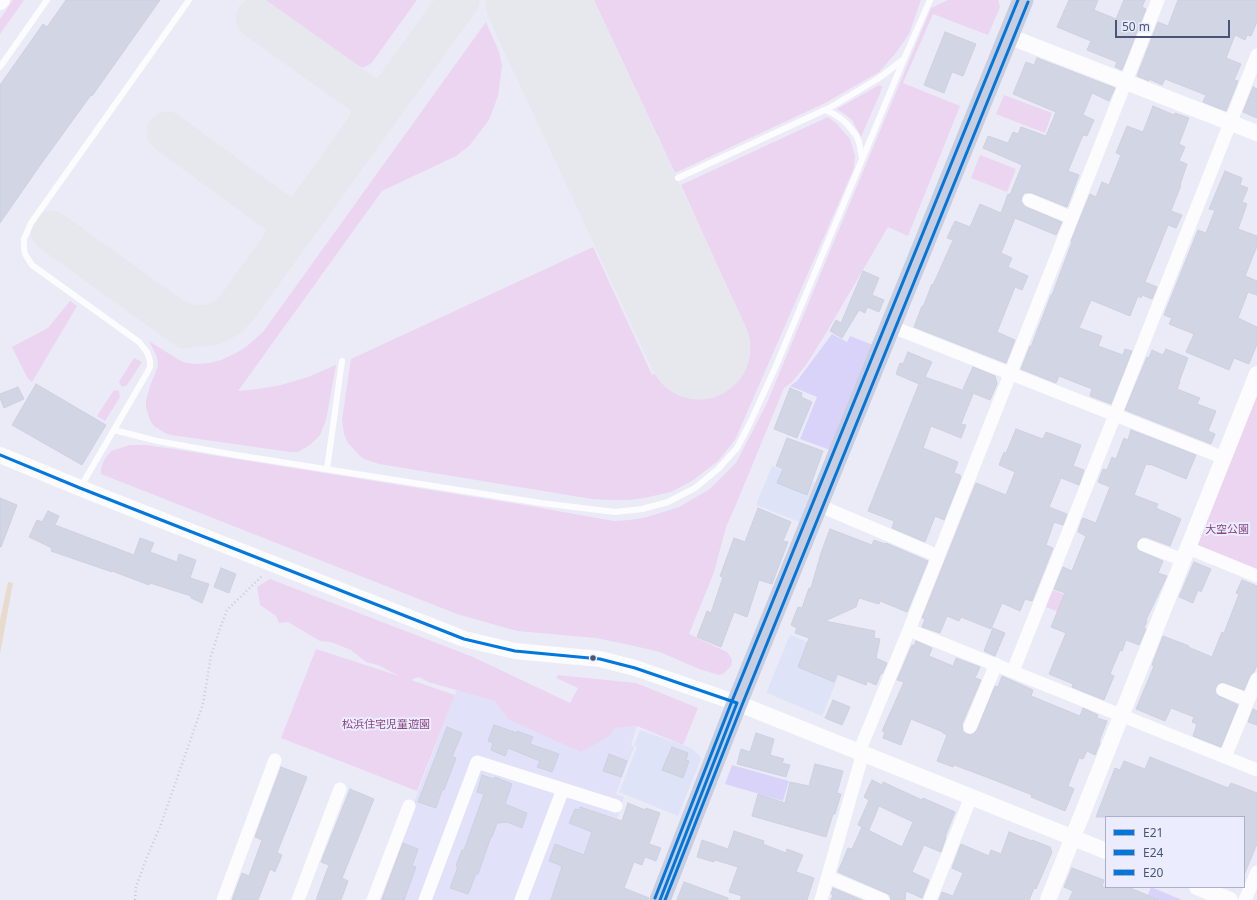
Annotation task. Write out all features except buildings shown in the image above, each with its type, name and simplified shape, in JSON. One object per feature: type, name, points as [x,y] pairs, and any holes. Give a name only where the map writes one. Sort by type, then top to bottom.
[{"type":"highway","points":[[660,900],[737,704],[1022,0]]},
{"type":"street","points":[[821,900],[861,753],[1158,0]]},
{"type":"street","points":[[1008,36],[1257,133]]},
{"type":"street","points":[[1013,671],[1116,415],[1257,55]]},
{"type":"street","points":[[1028,200],[1072,218]]},
{"type":"street","points":[[890,326],[1224,458]]},
{"type":"street","points":[[1048,900],[1257,374]]},
{"type":"street","points":[[0,455],[464,639],[515,651],[600,659],[635,668],[737,704],[1105,850]]},
{"type":"street","points":[[818,505],[938,556]]},
{"type":"street","points":[[1144,545],[1185,554],[1257,576]]},
{"type":"street","points":[[909,630],[1257,770]]},
{"type":"street","points":[[970,726],[996,664]]},
{"type":"street","points":[[1225,757],[1257,679]]},
{"type":"street","points":[[1223,690],[1248,700]]},
{"type":"street","points":[[223,900],[275,760]]},
{"type":"street","points":[[425,900],[477,762],[616,806]]},
{"type":"street","points":[[298,900],[340,789]]},
{"type":"street","points":[[521,900],[563,789]]},
{"type":"street","points":[[930,900],[971,797]]},
{"type":"street","points":[[373,900],[409,806]]},
{"type":"street","points":[[1245,900],[1257,872]]},
{"type":"street","points":[[828,877],[877,899]]},
{"type":"street","points":[[1200,888],[1230,900]]},
{"type":"lane","points":[[0,67],[47,0]]},
{"type":"lane","points":[[80,488],[150,367],[150,361],[147,352],[139,342],[32,265],[25,254],[24,239],[31,223],[189,0]]},
{"type":"lane","points":[[114,430],[157,441],[230,454],[541,503],[615,512],[642,509],[668,502],[695,488],[718,469],[737,448],[750,423],[776,366],[930,0]]},
{"type":"lane","points":[[678,178],[825,110],[879,78],[904,59]]},
{"type":"lane","points":[[825,110],[840,118],[856,135],[862,151],[861,163]]},
{"type":"lane","points":[[328,469],[342,361]]},
{"type":"path","points":[[135,900],[136,887],[146,856],[160,827],[202,704],[211,656],[227,610],[258,579],[277,565]]},
{"type":"shaded area","points":[[772,466],[816,483],[800,522],[756,505]]},
{"type":"shaded area","points":[[8,582],[13,583],[0,654],[0,620]]},
{"type":"shaded area","points":[[790,635],[846,658],[822,716],[767,693]]},
{"type":"shaded area","points":[[457,689],[495,701],[508,719],[609,736],[615,728],[637,726],[631,745],[634,747],[616,794],[624,797],[599,875],[568,900],[377,900]]},
{"type":"shaded area","points":[[640,730],[691,748],[700,756],[701,759],[678,816],[619,792],[637,747],[634,745]]},
{"type":"green space","points":[[13,0],[24,0],[0,34],[0,19]]},
{"type":"green space","points":[[264,0],[417,0],[373,61],[364,67],[361,67]]},
{"type":"green space","points":[[594,0],[921,0],[909,34],[895,54],[879,72],[825,103],[675,173]]},
{"type":"green space","points":[[948,0],[998,0],[1000,7],[988,35],[933,14],[903,83],[960,106],[908,236],[888,227],[806,365],[792,382],[784,388],[726,527],[714,572],[689,634],[727,652],[732,659],[731,666],[723,674],[719,675],[699,669],[660,652],[630,645],[596,638],[517,631],[457,614],[101,474],[104,460],[111,451],[130,445],[145,445],[518,504],[614,521],[647,517],[679,507],[710,489],[736,463],[767,403],[931,8]]},
{"type":"green space","points":[[486,22],[499,52],[502,66],[498,96],[489,120],[469,146],[456,156],[382,191],[238,391],[281,385],[308,377],[336,365],[326,420],[320,435],[310,445],[298,452],[290,452],[171,435],[154,426],[150,420],[146,407],[146,401],[158,366],[157,357],[149,341],[179,360],[186,363],[198,364],[221,360],[236,353],[246,347],[263,332]]},
{"type":"green space","points":[[879,85],[882,86],[881,91],[861,137],[852,120],[837,109]]},
{"type":"green space","points":[[1004,95],[1052,113],[1045,133],[996,114]]},
{"type":"green space","points":[[828,117],[837,124],[850,139],[855,156],[854,168],[735,440],[718,461],[692,481],[671,492],[644,498],[629,500],[592,499],[379,464],[364,459],[348,443],[344,434],[342,420],[351,359],[593,247],[652,375],[746,329],[681,185]]},
{"type":"green space","points":[[980,155],[1016,169],[1007,192],[971,178]]},
{"type":"green space","points":[[70,301],[77,306],[32,382],[28,379],[12,347],[48,328]]},
{"type":"green space","points":[[134,358],[142,362],[127,385],[122,387],[119,382]]},
{"type":"green space","name":"大空公園","points":[[1257,374],[1257,576],[1188,548]]},
{"type":"green space","points":[[114,390],[119,391],[120,397],[105,421],[97,416]]},
{"type":"green space","name":"松浜住宅児童遊園","points":[[270,579],[473,657],[570,703],[578,688],[556,678],[558,675],[636,683],[698,708],[683,745],[637,726],[615,728],[609,736],[581,752],[508,719],[495,701],[428,682],[419,677],[411,680],[455,695],[417,791],[281,738],[316,649],[399,676],[378,665],[366,662],[351,650],[331,642],[320,641],[288,622],[279,623],[276,616],[260,605],[257,587]]},
{"type":"green space","points":[[1053,590],[1092,605],[1085,622],[1046,607]]},
{"type":"sand","points":[[832,334],[847,342],[850,336],[873,345],[830,450],[800,439],[817,397],[790,386],[797,381]]},
{"type":"sand","points":[[732,765],[789,781],[783,801],[725,784]]},
{"type":"sand","points":[[1151,888],[1153,888],[1182,900],[1146,900]]},
{"type":"taxiway","points":[[174,319],[190,325],[208,326],[219,322],[236,309],[459,0]]},
{"type":"taxiway","points":[[256,18],[367,97],[372,111],[371,119],[366,128]]},
{"type":"taxiway","points":[[167,132],[283,217],[287,234],[280,248]]},
{"type":"taxiway","points":[[51,231],[186,328]]},
{"type":"runway","points":[[537,0],[699,348]]},
{"type":"transit line","name":"E20","points":[[655,898],[732,701],[1018,0]]},
{"type":"transit line","name":"E24","points":[[665,900],[742,705],[1028,2]]},
{"type":"transit line","name":"E21","points":[[0,455],[464,639],[515,651],[600,659],[635,668],[737,703],[660,900]]}]
